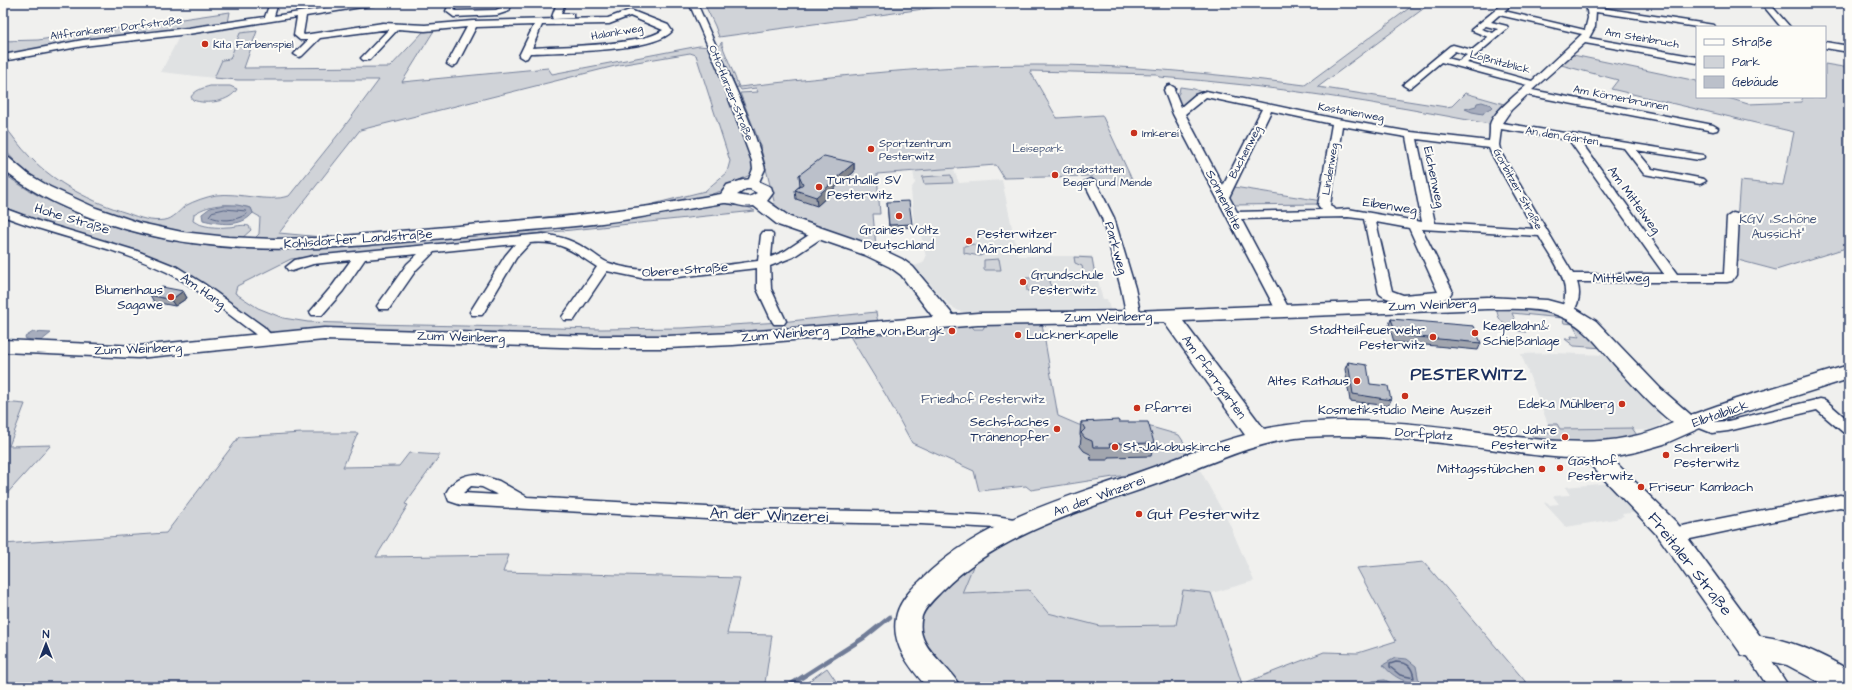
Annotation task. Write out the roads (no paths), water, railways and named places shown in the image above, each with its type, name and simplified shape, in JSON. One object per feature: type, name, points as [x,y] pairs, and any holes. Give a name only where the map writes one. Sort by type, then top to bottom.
[{"type":"street","points":[[268,20],[274,3]]},
{"type":"street","name":"Altfrankener Dorfstraße","points":[[3,58],[76,44],[268,20],[374,3]]},
{"type":"street","points":[[454,3],[450,11],[454,14],[497,12],[506,9],[508,3]]},
{"type":"street","points":[[561,3],[556,17],[629,9]]},
{"type":"street","name":"Otto-Harzer-Straße","points":[[693,3],[725,76],[757,161],[759,169],[755,192]]},
{"type":"street","points":[[1765,3],[1785,26]]},
{"type":"street","points":[[1837,3],[1849,4]]},
{"type":"street","name":"Lößnitzblick","points":[[1461,64],[1504,28],[1484,22],[1506,5]]},
{"type":"street","points":[[1495,125],[1507,108],[1585,37],[1594,22],[1591,6],[1705,26]]},
{"type":"street","points":[[302,14],[298,35],[303,38],[383,26],[425,28],[473,24],[609,21],[629,9]]},
{"type":"street","name":"Halankweg","points":[[538,23],[525,54],[571,48],[586,50],[650,39],[668,31],[665,27],[629,9]]},
{"type":"street","points":[[1497,12],[1585,37]]},
{"type":"street","points":[[452,64],[473,24]]},
{"type":"street","points":[[366,58],[396,26]]},
{"type":"street","points":[[299,54],[317,36]]},
{"type":"street","name":"Am Steinbruch","points":[[1585,37],[1696,60]]},
{"type":"street","points":[[1826,45],[1849,49]]},
{"type":"street","name":"Lößnitzblick","points":[[1408,85],[1453,48],[1474,54]]},
{"type":"street","name":"Lößnitzblick","points":[[1440,59],[1533,84]]},
{"type":"street","name":"Sonnenleite","points":[[1170,88],[1169,90],[1178,114],[1283,311]]},
{"type":"street","name":"Am Körnerbrunnen","points":[[1525,92],[1714,128]]},
{"type":"street","name":"Kastanienweg","points":[[1178,114],[1184,111],[1202,94],[1206,94],[1267,108],[1411,135],[1494,144]]},
{"type":"street","name":"Buchenweg","points":[[1222,196],[1267,108]]},
{"type":"street","name":"Lindenweg","points":[[1331,214],[1324,205],[1337,122]]},
{"type":"street","name":"An den Gärten","points":[[1495,125],[1699,158]]},
{"type":"street","name":"Gorbitzer Straße","points":[[1495,125],[1494,144],[1496,153],[1569,278],[1574,291],[1572,304],[1566,311]]},
{"type":"street","name":"Eichenweg","points":[[1411,135],[1429,225]]},
{"type":"street","name":"Am Mittelweg","points":[[1573,138],[1673,278]]},
{"type":"street","points":[[1628,146],[1648,172],[1700,181]]},
{"type":"street","name":"Kohlsdorfer Landstraße","points":[[3,161],[44,191],[74,206],[113,221],[168,235],[210,242],[261,246],[323,244],[579,220],[652,211],[730,197],[730,191],[742,185],[755,192]]},
{"type":"street","name":"Parkweg","points":[[1090,182],[1108,218],[1128,288],[1134,316]]},
{"type":"street","points":[[755,192],[784,221],[871,251],[896,263],[907,271],[947,321]]},
{"type":"street","name":"Hohe Straße","points":[[3,212],[37,225],[133,254]]},
{"type":"street","name":"Eibenweg","points":[[1232,216],[1348,213],[1414,225],[1543,233]]},
{"type":"street","points":[[1370,217],[1386,293],[1389,297],[1440,297],[1445,294],[1445,290],[1414,225]]},
{"type":"street","points":[[1673,278],[1726,278],[1730,275],[1733,217]]},
{"type":"street","name":"Obere Straße","points":[[292,267],[299,263],[314,260],[543,238],[560,240],[573,246],[604,266],[641,274],[669,274],[764,264],[789,254],[819,234]]},
{"type":"street","points":[[767,235],[762,276],[764,289],[779,322]]},
{"type":"street","points":[[477,312],[511,256],[527,239]]},
{"type":"street","points":[[384,306],[411,267],[431,248]]},
{"type":"street","name":"Am Hang","points":[[133,254],[176,272],[199,286],[259,330],[263,334],[259,340]]},
{"type":"street","points":[[317,312],[338,288],[361,255]]},
{"type":"street","points":[[569,318],[604,266]]},
{"type":"street","name":"Mittelweg","points":[[1569,278],[1673,278]]},
{"type":"street","name":"Zum Weinberg","points":[[3,346],[138,352],[324,334],[594,342],[667,342],[732,339],[947,321],[1170,315],[1488,303],[1529,305],[1566,311]]},
{"type":"street","points":[[1566,311],[1597,332],[1666,407],[1693,423],[1712,428],[1728,426],[1820,404],[1849,429]]},
{"type":"street","name":"Am Pfarrgarten","points":[[1170,315],[1259,438]]},
{"type":"street","name":"Elbtalblick","points":[[1590,450],[1615,448],[1644,442],[1671,433],[1693,423],[1849,372]]},
{"type":"street","name":"Dorfplatz","points":[[1185,465],[1238,444],[1259,438],[1289,431],[1328,429],[1403,432],[1529,446],[1590,450]]},
{"type":"street","name":"Freitaler Straße","points":[[1590,450],[1656,516],[1672,535],[1779,687]]},
{"type":"street","name":"An der Winzerei","points":[[946,687],[930,670],[914,647],[908,626],[909,616],[916,603],[928,587],[948,570],[975,552],[1015,530],[1055,511],[1185,465]]},
{"type":"street","points":[[1672,535],[1840,501],[1849,503]]},
{"type":"street","name":"An der Winzerei","points":[[522,502],[742,515],[921,518],[996,522],[1008,524],[1015,530]]},
{"type":"street","points":[[1752,647],[1771,648],[1794,655],[1849,685]]},
{"type":"water","points":[[1482,102],[1493,107],[1485,111],[1483,114],[1465,109],[1476,106],[1477,103]]},
{"type":"water","points":[[224,205],[237,205],[251,208],[253,213],[242,221],[230,224],[203,220],[202,214],[210,208]]},
{"type":"water","points":[[33,332],[51,333],[41,341],[26,339],[25,337]]},
{"type":"water","points":[[1395,658],[1407,659],[1416,666],[1419,682],[1414,683],[1404,681],[1390,672],[1383,665]]},
{"type":"water","points":[[1385,680],[1399,687],[1365,687],[1373,681]]},
{"type":"waterway","points":[[790,685],[865,637],[890,617]]},
{"type":"place","name":"Kita Farbenspiel","points":[[205,44]]},
{"type":"place","name":"Imkerei","points":[[1134,133]]},
{"type":"place","name":"Sportzentrum Pesterwitz","points":[[871,149]]},
{"type":"place","name":"Grabstätten Beger und Mende","points":[[1055,175]]},
{"type":"place","name":"Turnhalle SV Pesterwitz","points":[[819,187]]},
{"type":"place","name":"Graines Voltz Deutschland","points":[[899,216]]},
{"type":"place","name":"Pesterwitzer Märchenland","points":[[969,241]]},
{"type":"place","name":"Grundschule Pesterwitz","points":[[1023,282]]},
{"type":"place","name":"Blumenhaus Sagawe","points":[[171,297]]},
{"type":"place","name":"Dathe von Burgk","points":[[952,331]]},
{"type":"place","name":"Kegelbahn& Schießanlage","points":[[1475,333]]},
{"type":"place","name":"Lucknerkapelle","points":[[1018,335]]},
{"type":"place","name":"Stadtteilfeuerwehr Pesterwitz","points":[[1433,337]]},
{"type":"place","name":"Altes Rathaus","points":[[1357,381]]},
{"type":"place","name":"Kosmetikstudio Meine Auszeit","points":[[1405,396]]},
{"type":"place","name":"Edeka Mühlberg","points":[[1622,404]]},
{"type":"place","name":"Pfarrei","points":[[1137,408]]},
{"type":"place","name":"Sechsfaches Tränenopfer","points":[[1057,429]]},
{"type":"place","name":"950 Jahre Pesterwitz","points":[[1565,437]]},
{"type":"place","name":"St.-Jakobuskirche","points":[[1115,447]]},
{"type":"place","name":"Schreiberli Pesterwitz","points":[[1666,455]]},
{"type":"place","name":"Gasthof Pesterwitz","points":[[1560,468]]},
{"type":"place","name":"Mittagsstübchen","points":[[1542,469]]},
{"type":"place","name":"Friseur Kambach","points":[[1641,487]]},
{"type":"place","name":"Gut Pesterwitz","points":[[1139,514]]},
{"type":"district","name":"PESTERWITZ","points":[[1469,375]]},
{"type":"park label","name":"Leisepark","points":[[1038,148]]},
{"type":"park label","name":"KGV „Schöne Aussicht“","points":[[1778,226]]},
{"type":"park label","name":"Friedhof Pesterwitz","points":[[983,399]]}]
